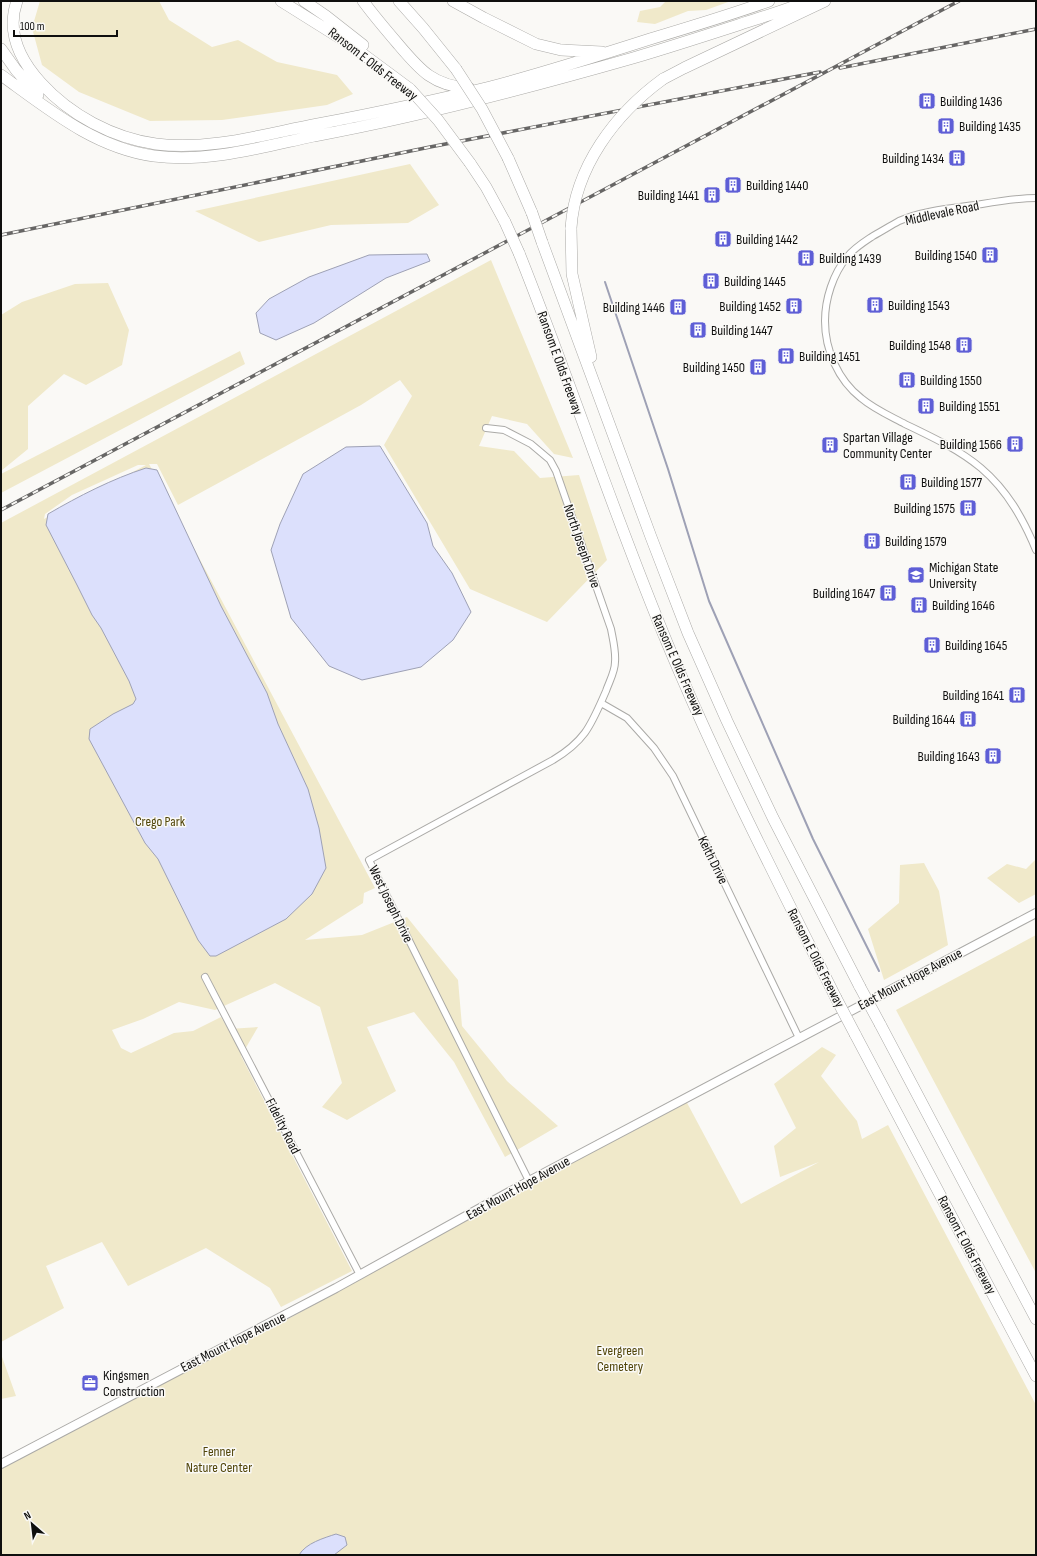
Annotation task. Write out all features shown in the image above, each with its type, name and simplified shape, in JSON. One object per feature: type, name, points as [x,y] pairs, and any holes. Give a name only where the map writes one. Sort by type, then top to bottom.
[{"type":"highway","points":[[18,1],[14,12],[13,26],[16,45],[27,65],[49,91],[72,110],[99,126],[131,138],[156,144],[184,146],[222,142],[403,108],[586,66],[675,45],[808,1]]},
{"type":"highway","name":"Ransom E Olds Freeway","points":[[281,1],[343,39],[410,90],[443,126],[486,187],[505,222],[519,253],[635,564],[669,647],[733,788],[836,998],[1036,1376]]},
{"type":"highway","points":[[304,1],[356,39],[392,70],[410,90]]},
{"type":"highway","points":[[362,1],[416,66],[425,74],[452,86],[470,88],[490,87]]},
{"type":"highway","name":"Ransom E Olds Freeway","points":[[399,1],[456,69],[482,109],[508,158],[532,213],[672,593],[708,678],[777,825],[860,987],[1036,1319]]},
{"type":"highway","points":[[454,1],[536,44],[561,50],[608,52]]},
{"type":"highway","points":[[1,75],[72,125],[107,143],[145,154],[187,158],[212,156],[249,150],[419,115],[586,66],[608,52],[769,1]]},
{"type":"highway","points":[[605,413],[574,285],[571,262],[571,228],[579,191],[591,159],[615,123],[629,108],[663,79],[825,1]]},
{"type":"highway","points":[[1,49],[35,93],[72,125]]},
{"type":"street","name":"Middlevale Road","points":[[1036,198],[1010,199],[931,212],[900,221],[882,231],[861,244],[845,259],[836,275],[829,294],[825,316],[828,344],[834,363],[842,378],[860,398],[880,411],[956,450],[982,469],[999,486],[1013,504],[1022,518],[1036,550]]},
{"type":"street","name":"North Joseph Drive","points":[[486,428],[504,430],[531,444],[550,460],[556,471],[611,629],[615,648],[615,663],[612,675],[601,703]]},
{"type":"street","name":"Keith Drive","points":[[601,703],[627,718],[642,733],[673,776],[799,1038]]},
{"type":"street","name":"West Joseph Drive","points":[[529,1181],[369,860],[570,750],[581,739],[591,725],[601,703]]},
{"type":"street","name":"East Mount Hope Avenue","points":[[1,1464],[360,1275],[529,1181],[1036,913]]},
{"type":"street","name":"Fidelity Road","points":[[205,977],[360,1275]]},
{"type":"green space","points":[[40,1],[159,1],[169,20],[212,47],[238,40],[277,62],[337,75],[353,94],[327,105],[222,120],[150,121],[79,92],[42,65],[32,28]]},
{"type":"green space","points":[[666,1],[731,1],[706,10],[688,11],[655,24],[637,22],[640,11],[660,7]]},
{"type":"green space","points":[[410,164],[439,205],[408,223],[331,225],[259,242],[195,211]]},
{"type":"green space","name":"Crego Park","points":[[491,260],[573,458],[554,454],[527,424],[492,416],[479,446],[514,451],[540,478],[579,475],[607,560],[547,622],[470,589],[384,445],[412,396],[400,380],[361,405],[178,505],[157,464],[149,464],[375,888],[364,893],[363,903],[305,940],[362,935],[407,917],[458,980],[462,1026],[507,1081],[558,1126],[505,1157],[454,1062],[414,1012],[367,1027],[396,1091],[347,1120],[322,1107],[342,1083],[320,1007],[275,983],[215,1010],[179,1002],[143,1019],[112,1030],[121,1048],[131,1053],[174,1033],[193,1031],[221,1017],[228,1029],[258,1027],[241,1056],[352,1271],[281,1307],[270,1288],[206,1248],[128,1286],[102,1242],[46,1266],[64,1308],[1,1342],[1,523]],"holes":[[[138,465],[146,465],[44,519],[45,514],[72,495]]]},
{"type":"green space","points":[[108,283],[129,330],[122,365],[86,385],[64,374],[28,406],[28,449],[1,471],[1,315],[22,302],[75,284]]},
{"type":"green space","points":[[240,351],[245,364],[1,493],[1,474]]},
{"type":"green space","points":[[1036,859],[1036,894],[1019,903],[987,878],[1007,864],[1026,869]]},
{"type":"green space","points":[[924,863],[939,891],[948,945],[884,980],[868,929],[899,903],[900,865]]},
{"type":"green space","points":[[1036,935],[1036,1273],[896,1010]]},
{"type":"green space","name":"Evergreen Cemetery","points":[[822,1047],[836,1055],[821,1076],[857,1121],[862,1139],[888,1125],[1036,1405],[1036,1555],[1,1555],[1,1464],[125,1398],[261,1334],[685,1099],[741,1204],[819,1162],[780,1177],[774,1146],[796,1128],[774,1084]]},
{"type":"green space","points":[[1,1354],[16,1396],[1,1399]]},
{"type":"water","points":[[427,254],[430,261],[386,278],[314,323],[276,340],[260,333],[256,313],[269,299],[309,277],[369,255]]},
{"type":"water","points":[[380,446],[427,523],[433,546],[452,573],[471,612],[453,640],[421,667],[362,680],[329,666],[291,618],[271,550],[280,524],[303,474],[346,447]]},
{"type":"water","points":[[146,468],[157,470],[221,606],[267,693],[278,724],[308,789],[319,828],[326,868],[312,894],[286,919],[216,956],[210,956],[198,940],[158,859],[145,843],[89,739],[90,729],[113,714],[133,704],[136,699],[129,681],[101,628],[92,615],[46,525],[48,514],[60,507],[108,483]]},
{"type":"water","points":[[336,1534],[345,1537],[347,1545],[334,1555],[299,1555],[311,1544]]},
{"type":"waterway","points":[[605,282],[668,469],[709,601],[813,839],[879,971]]},
{"type":"railway","points":[[1,510],[959,1]]},
{"type":"railway","points":[[840,68],[1036,29]]},
{"type":"railway","points":[[1,235],[430,147],[820,72]]},
{"type":"place","name":"Building 1436","points":[[927,101]]},
{"type":"place","name":"Building 1435","points":[[946,126]]},
{"type":"place","name":"Building 1434","points":[[957,158]]},
{"type":"place","name":"Building 1440","points":[[733,185]]},
{"type":"place","name":"Building 1441","points":[[712,195]]},
{"type":"place","name":"Building 1442","points":[[723,239]]},
{"type":"place","name":"Building 1540","points":[[990,255]]},
{"type":"place","name":"Building 1439","points":[[806,258]]},
{"type":"place","name":"Building 1445","points":[[711,281]]},
{"type":"place","name":"Building 1543","points":[[875,305]]},
{"type":"place","name":"Building 1452","points":[[794,306]]},
{"type":"place","name":"Building 1446","points":[[678,307]]},
{"type":"place","name":"Building 1447","points":[[698,330]]},
{"type":"place","name":"Building 1548","points":[[964,345]]},
{"type":"place","name":"Building 1451","points":[[786,356]]},
{"type":"place","name":"Building 1450","points":[[758,367]]},
{"type":"place","name":"Building 1550","points":[[907,380]]},
{"type":"place","name":"Building 1551","points":[[926,406]]},
{"type":"place","name":"Building 1566","points":[[1015,444]]},
{"type":"place","name":"Spartan Village Community Center","points":[[830,445]]},
{"type":"place","name":"Building 1577","points":[[908,482]]},
{"type":"place","name":"Building 1575","points":[[968,508]]},
{"type":"place","name":"Building 1579","points":[[872,541]]},
{"type":"place","name":"Michigan State University","points":[[916,575]]},
{"type":"place","name":"Building 1647","points":[[888,593]]},
{"type":"place","name":"Building 1646","points":[[919,605]]},
{"type":"place","name":"Building 1645","points":[[932,645]]},
{"type":"place","name":"Building 1641","points":[[1017,695]]},
{"type":"place","name":"Building 1644","points":[[968,719]]},
{"type":"place","name":"Building 1643","points":[[993,756]]},
{"type":"place","name":"Kingsmen Construction","points":[[90,1383]]},
{"type":"park label","name":"Fenner Nature Center","points":[[219,1460]]}]
